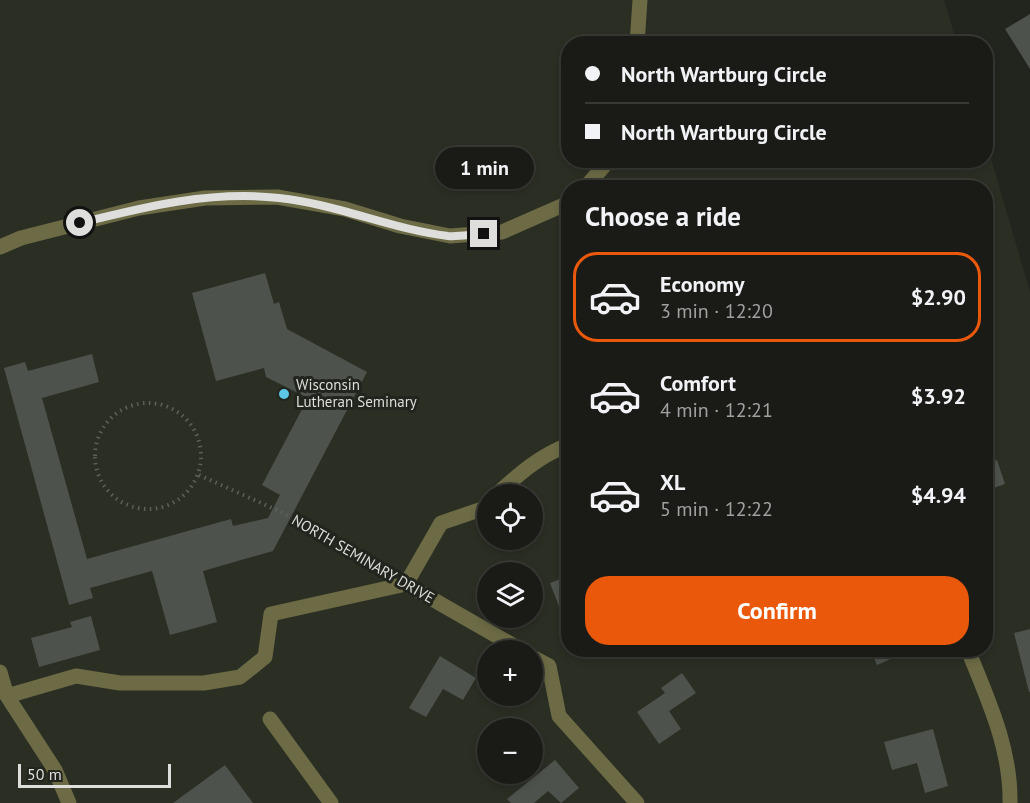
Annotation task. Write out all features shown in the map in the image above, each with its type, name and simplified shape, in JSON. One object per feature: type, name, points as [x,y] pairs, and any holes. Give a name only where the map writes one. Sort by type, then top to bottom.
[{"type":"street","points":[[638,36],[640,0]]},
{"type":"street","points":[[592,180],[602,168]]},
{"type":"street","points":[[0,247],[21,238],[139,208],[205,198],[277,197],[345,209],[400,226],[450,236],[502,232],[561,206]]},
{"type":"street","points":[[508,484],[547,453],[561,448]]},
{"type":"street","points":[[7,696],[76,676],[120,683],[204,683],[240,677],[265,657],[271,614],[406,584],[441,523],[477,511]]},
{"type":"street","name":"NORTH SEMINARY DRIVE","points":[[406,584],[504,640]]},
{"type":"street","points":[[971,657],[1002,734],[1011,781],[1010,803]]},
{"type":"street","points":[[543,663],[549,666],[559,716],[637,803]]},
{"type":"street","points":[[0,672],[7,696],[55,770],[69,803]]},
{"type":"street","points":[[270,720],[331,803]]},
{"type":"path","points":[[149,403],[166,406],[180,414],[192,426],[200,441],[202,458],[199,475],[190,490],[176,502],[159,509],[132,506],[109,493],[99,477],[95,460],[97,442],[105,425],[117,413],[132,406],[149,403]]},
{"type":"path","name":"NORTH SEMINARY DRIVE","points":[[199,475],[281,512],[406,584]]},
{"type":"shaded area","name":"Wisconsin Lutheran Seminary","points":[[0,0],[944,0],[955,36],[561,36],[561,168],[993,168],[993,165],[1030,292],[1030,803],[0,803]]},
{"type":"building","points":[[1030,14],[1030,69],[1005,29]]},
{"type":"building","name":"Wisconsin Lutheran Seminary","points":[[265,273],[274,304],[279,302],[287,329],[367,372],[273,551],[203,571],[217,622],[170,635],[152,571],[90,588],[93,598],[69,605],[4,368],[25,362],[28,371],[92,354],[99,382],[42,398],[87,559],[231,519],[233,526],[268,518],[280,495],[262,485],[308,398],[266,377],[264,368],[216,381],[192,293]]},
{"type":"building","points":[[997,460],[1005,484],[993,488],[993,461]]},
{"type":"building","points":[[561,579],[561,612],[550,583]]},
{"type":"building","points":[[91,616],[100,650],[39,667],[31,638],[72,627],[70,622]]},
{"type":"building","points":[[1030,629],[1030,692],[1029,692],[1014,633]]},
{"type":"building","points":[[440,656],[476,678],[463,700],[443,689],[426,717],[409,708]]},
{"type":"building","points":[[873,657],[895,657],[877,665]]},
{"type":"building","points":[[682,673],[696,693],[669,711],[681,729],[659,744],[637,712],[665,693],[661,688]]},
{"type":"building","points":[[933,729],[948,786],[925,793],[917,763],[892,770],[884,742]]},
{"type":"building","points":[[555,760],[579,788],[561,803],[548,791],[534,803],[511,803],[507,799],[525,784],[543,784],[543,770]]},
{"type":"building","points":[[225,765],[253,803],[173,803]]},
{"type":"place","name":"Wisconsin Lutheran Seminary","points":[[284,394]]},
{"type":"route","points":[[80,223],[139,208],[205,198],[277,197],[345,209],[400,226],[450,236],[484,234]]}]
